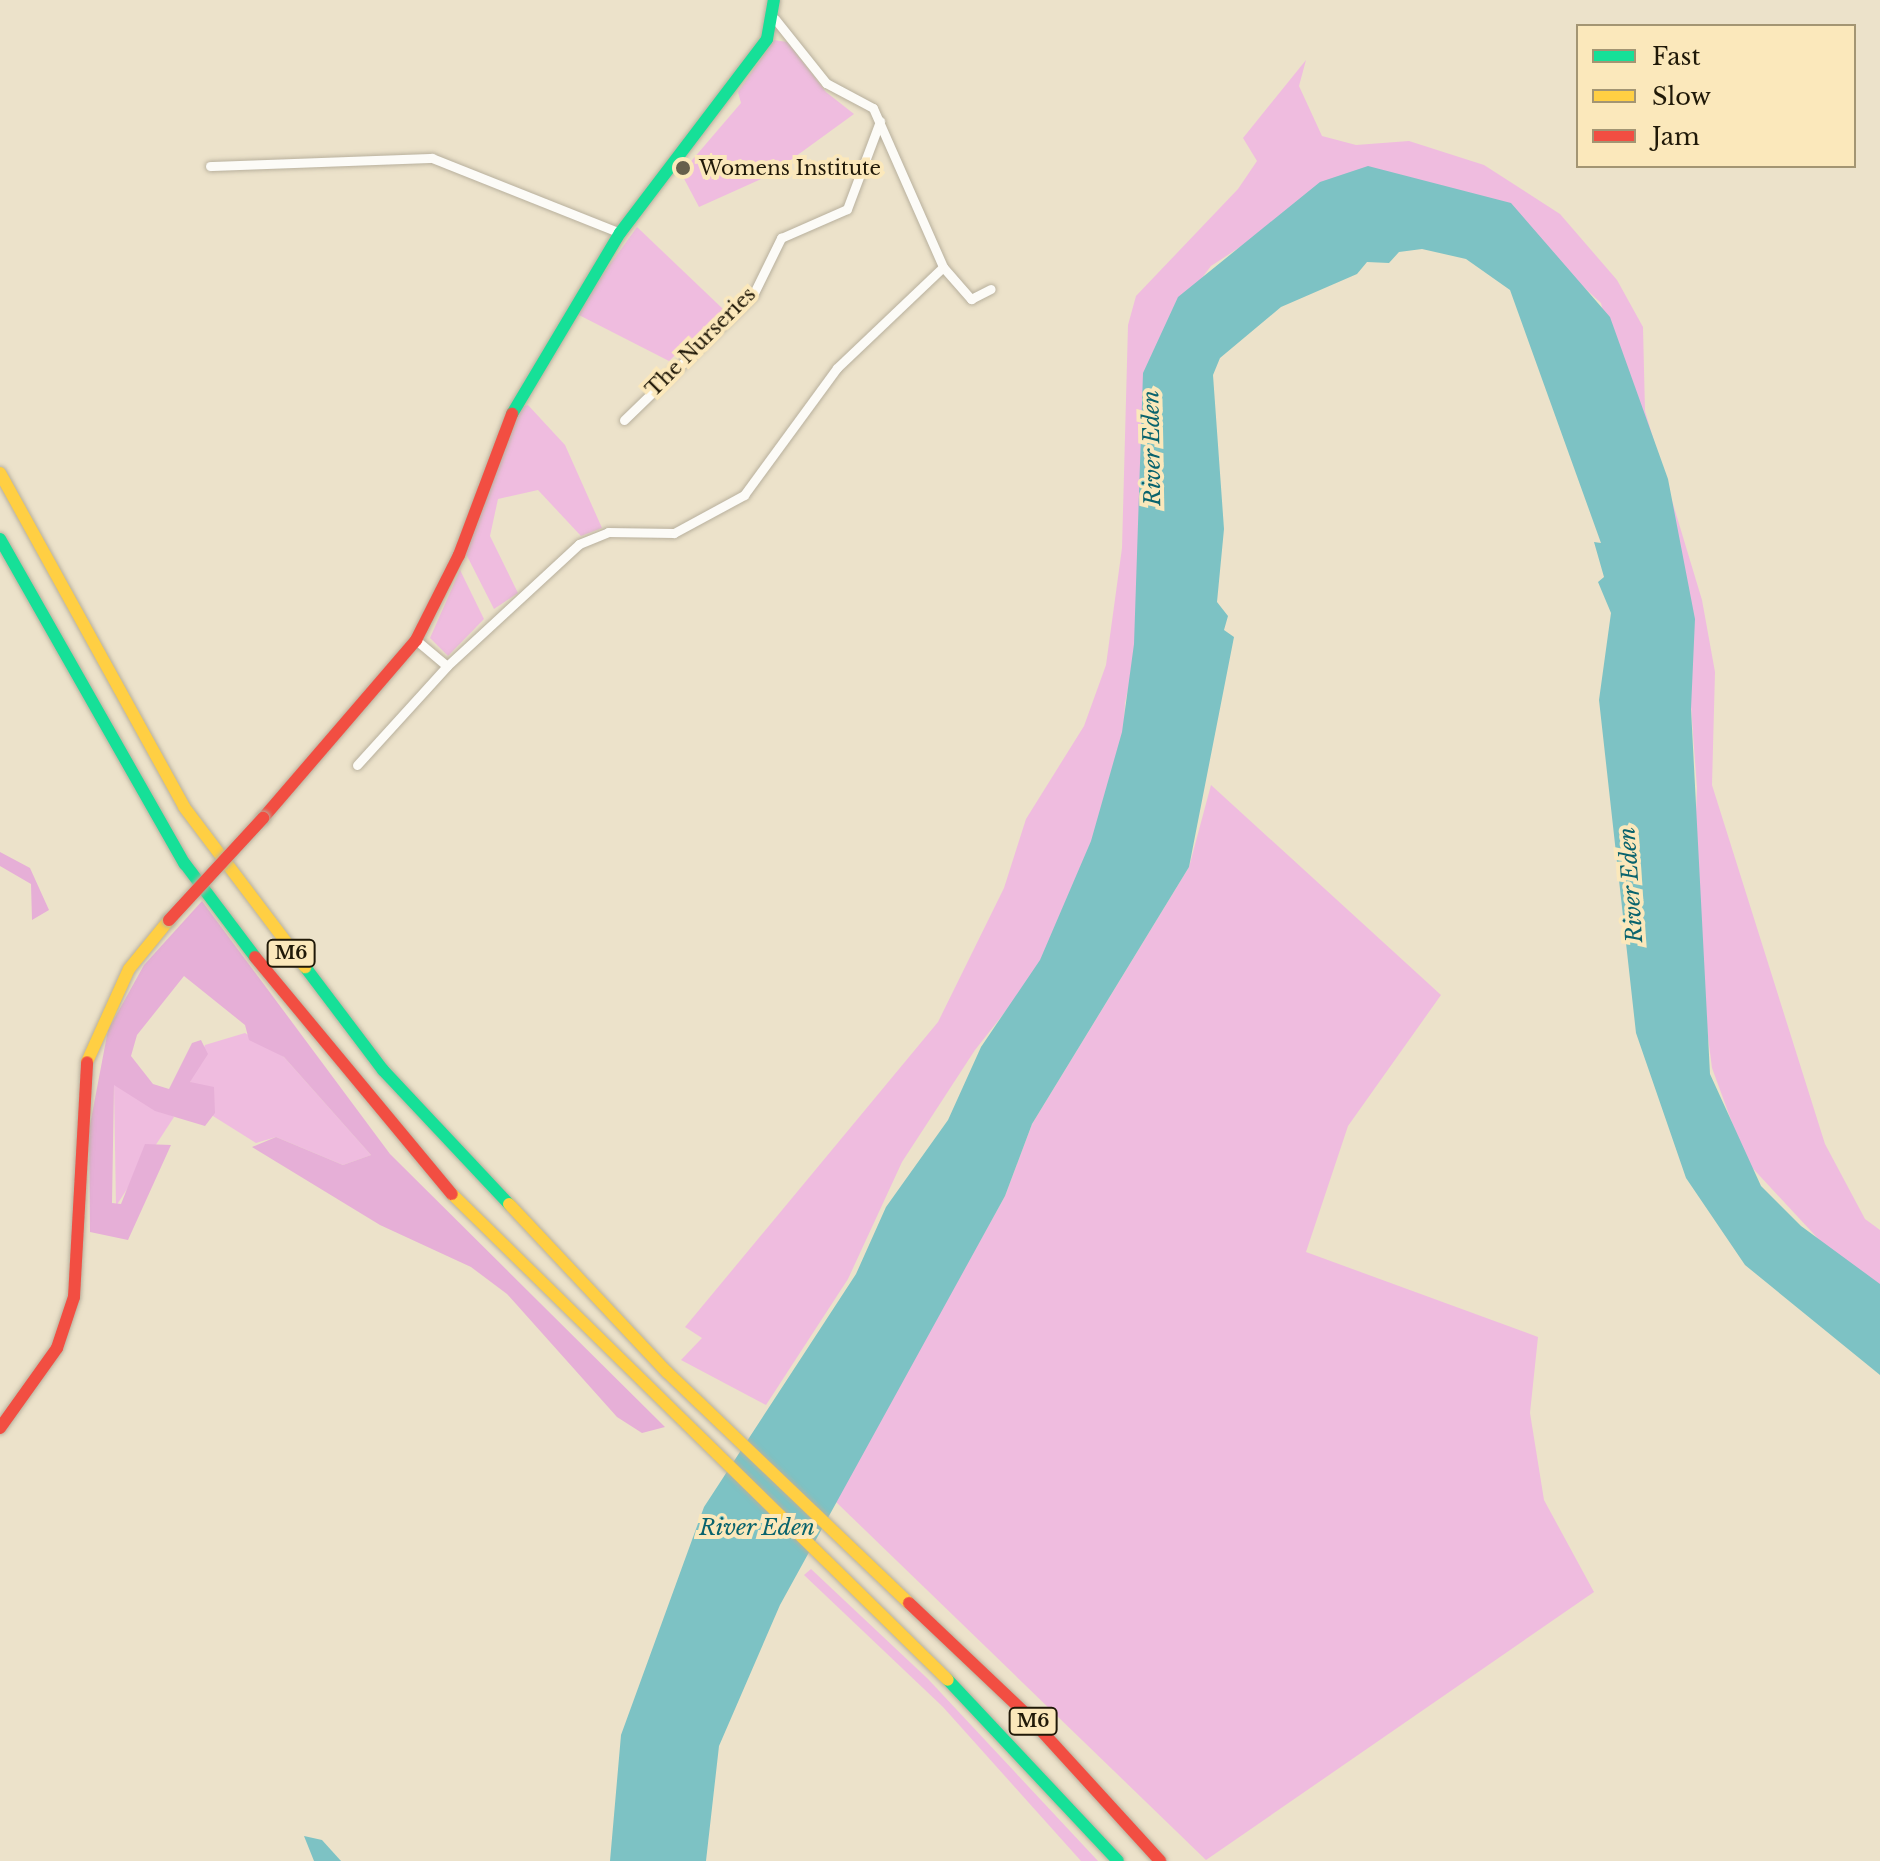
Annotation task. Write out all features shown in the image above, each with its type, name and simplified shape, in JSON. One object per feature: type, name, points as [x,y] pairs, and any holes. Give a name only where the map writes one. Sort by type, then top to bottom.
[{"type":"main road","points":[[0,1428],[57,1348],[74,1297],[82,1241],[80,1084],[95,1033],[129,969],[416,640],[459,555],[521,391],[620,233],[775,19],[774,0]]},
{"type":"main road","name":"M6","points":[[0,473],[184,807],[329,1004],[467,1165],[667,1372],[928,1623],[1131,1827],[1160,1861]]},
{"type":"main road","name":"M6","points":[[0,539],[185,864],[307,1027],[453,1195],[911,1650],[1010,1741],[1118,1861]]},
{"type":"street","points":[[775,19],[826,83],[873,108],[943,267],[971,299],[991,289]]},
{"type":"street","name":"The Nurseries","points":[[624,420],[753,295],[781,238],[847,209],[880,121]]},
{"type":"street","points":[[210,166],[432,158],[620,233]]},
{"type":"street","points":[[357,765],[447,666],[579,544],[608,532],[674,533],[744,495],[837,368],[943,267]]},
{"type":"street","points":[[416,640],[447,666]]},
{"type":"shaded area","points":[[774,40],[787,42],[826,92],[854,114],[770,175],[699,207],[681,173],[741,103],[738,92]]},
{"type":"shaded area","points":[[1306,60],[1299,86],[1322,136],[1356,145],[1409,141],[1484,165],[1560,214],[1617,280],[1643,327],[1645,411],[1702,600],[1715,672],[1712,785],[1825,1144],[1865,1219],[1880,1230],[1880,1285],[1836,1258],[1746,1161],[1712,1068],[1692,912],[1697,788],[1689,680],[1601,303],[1508,218],[1318,196],[1211,266],[1170,320],[1145,614],[1125,703],[1122,780],[1050,955],[975,1050],[902,1162],[848,1279],[766,1405],[681,1360],[702,1338],[685,1327],[938,1022],[1004,888],[1026,819],[1084,726],[1106,665],[1122,548],[1128,325],[1136,296],[1238,189],[1257,161],[1243,138]]},
{"type":"shaded area","points":[[637,227],[723,309],[669,361],[575,313]]},
{"type":"shaded area","points":[[528,405],[565,445],[602,528],[581,536],[538,490],[498,499],[490,536],[518,593],[494,609],[465,552],[521,407]]},
{"type":"shaded area","points":[[460,570],[484,619],[448,656],[430,638]]},
{"type":"shaded area","points":[[1211,785],[1441,995],[1348,1126],[1306,1252],[1538,1337],[1530,1413],[1544,1500],[1594,1592],[1206,1860],[835,1501],[1005,1196],[1032,1124],[1189,867]]},
{"type":"shaded area","points":[[0,852],[30,868],[49,910],[32,920],[31,884],[0,866]]},
{"type":"shaded area","points":[[202,901],[390,1154],[665,1427],[642,1433],[617,1417],[507,1294],[471,1267],[380,1225],[252,1147],[276,1137],[343,1165],[371,1155],[284,1057],[249,1040],[245,1025],[184,976],[137,1035],[131,1056],[153,1084],[169,1089],[192,1043],[201,1040],[208,1054],[190,1082],[214,1087],[215,1113],[205,1126],[155,1111],[114,1085],[112,1203],[121,1204],[145,1144],[171,1145],[128,1240],[90,1232],[89,1130],[108,1030],[144,965]]},
{"type":"shaded area","points":[[245,1033],[284,1057],[371,1155],[343,1165],[276,1137],[256,1143],[213,1116],[190,1082],[205,1045]]},
{"type":"shaded area","points":[[121,1083],[174,1117],[116,1206],[114,1085]]},
{"type":"shaded area","points":[[811,1569],[928,1679],[1098,1861],[1081,1861],[943,1707],[804,1575]]},
{"type":"water","name":"River Eden","points":[[1368,166],[1511,203],[1610,317],[1668,479],[1695,619],[1691,709],[1710,1074],[1761,1186],[1801,1226],[1880,1284],[1880,1375],[1745,1265],[1686,1178],[1636,1033],[1599,700],[1611,613],[1598,582],[1604,577],[1594,542],[1601,543],[1510,290],[1466,259],[1422,249],[1399,252],[1389,263],[1367,262],[1357,274],[1281,307],[1220,358],[1213,375],[1224,529],[1217,602],[1228,616],[1224,630],[1234,637],[1189,867],[1032,1124],[1005,1196],[780,1605],[719,1746],[706,1861],[610,1861],[621,1735],[704,1507],[856,1274],[886,1207],[948,1120],[981,1047],[1040,960],[1091,841],[1122,732],[1134,644],[1143,373],[1178,297],[1320,182]]},
{"type":"water","points":[[304,1836],[322,1840],[341,1861],[314,1861]]},
{"type":"traffic: fast","points":[[512,414],[620,233],[767,39],[774,0]]},
{"type":"traffic: fast","points":[[0,539],[185,864],[255,957]]},
{"type":"traffic: fast","points":[[305,967],[383,1070],[509,1204]]},
{"type":"traffic: fast","points":[[948,1680],[1118,1861]]},
{"type":"traffic: slow","points":[[0,473],[184,807],[305,967]]},
{"type":"traffic: slow","points":[[87,1062],[129,969],[169,920]]},
{"type":"traffic: slow","points":[[452,1194],[948,1680]]},
{"type":"traffic: slow","points":[[509,1204],[667,1372],[909,1603]]},
{"type":"traffic: jam","points":[[263,818],[416,640],[459,555],[512,414]]},
{"type":"traffic: jam","points":[[169,920],[263,818]]},
{"type":"traffic: jam","points":[[255,957],[452,1194]]},
{"type":"traffic: jam","points":[[0,1428],[57,1348],[74,1297],[87,1062]]},
{"type":"traffic: jam","points":[[909,1603],[1026,1714],[1160,1861]]},
{"type":"place","name":"Womens Institute","points":[[683,168]]}]
